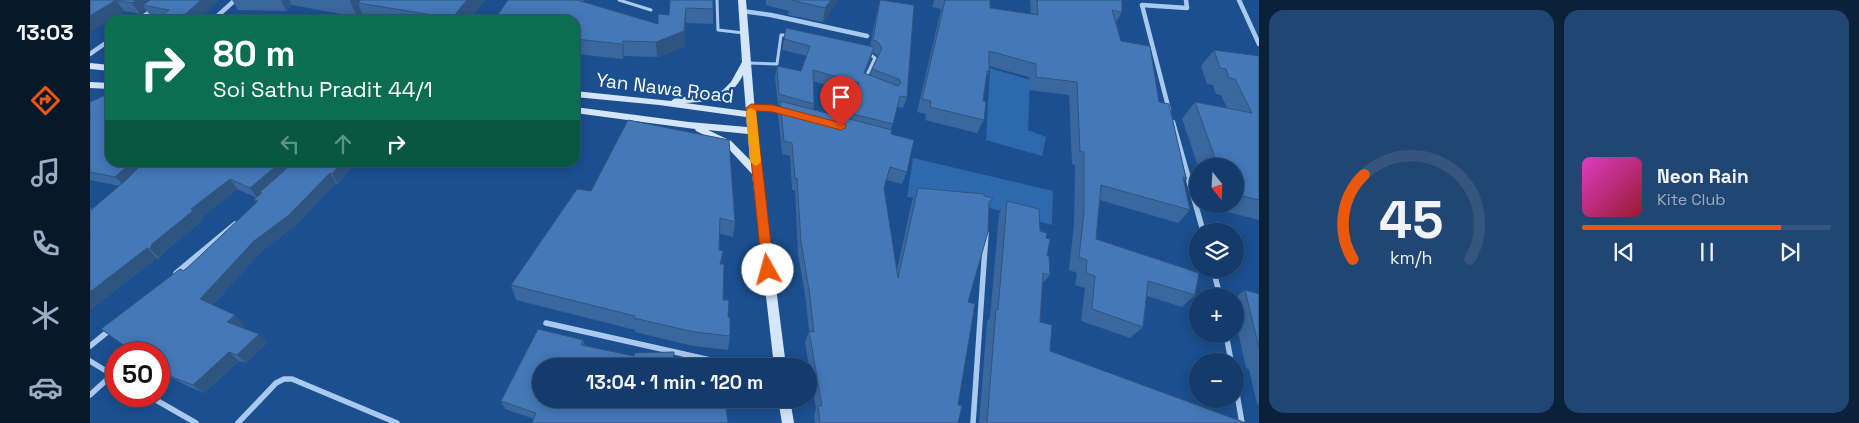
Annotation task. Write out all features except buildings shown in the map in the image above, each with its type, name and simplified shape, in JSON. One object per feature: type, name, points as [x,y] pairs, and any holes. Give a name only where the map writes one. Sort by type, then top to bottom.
[{"type":"main road","points":[[742,0],[757,173],[779,358]]},
{"type":"main road","points":[[659,102],[710,98],[726,92],[746,63]]},
{"type":"main road","points":[[90,66],[105,68]]},
{"type":"main road","points":[[90,85],[105,86]]},
{"type":"main road","name":"Yan Nawa Road","points":[[580,94],[751,111]]},
{"type":"main road","name":"Yan Nawa Road","points":[[580,111],[689,125],[753,131]]},
{"type":"main road","points":[[689,125],[728,144],[757,173]]},
{"type":"main road","points":[[786,408],[788,423]]},
{"type":"street","points":[[218,15],[235,0]]},
{"type":"street","points":[[1186,0],[1187,8],[1142,5],[1163,89],[1201,223]]},
{"type":"street","points":[[1239,0],[1259,44]]},
{"type":"street","points":[[145,15],[162,3]]},
{"type":"street","points":[[742,11],[771,15],[867,36]]},
{"type":"street","points":[[90,54],[105,44]]},
{"type":"street","points":[[751,111],[773,108],[791,113]]},
{"type":"street","points":[[172,276],[240,220]]},
{"type":"street","points":[[973,423],[986,225]]},
{"type":"street","points":[[546,323],[701,358]]},
{"type":"street","points":[[90,346],[112,327]]},
{"type":"street","points":[[90,361],[105,370]]},
{"type":"street","points":[[238,423],[276,383],[284,379],[292,379],[397,423]]},
{"type":"street","points":[[90,395],[105,383]]},
{"type":"street","points":[[168,407],[196,423]]},
{"type":"street","points":[[1239,408],[1242,423]]},
{"type":"lane","points":[[619,0],[651,10]]},
{"type":"lane","points":[[716,0],[718,30],[744,33]]},
{"type":"lane","points":[[364,15],[372,7]]},
{"type":"lane","points":[[746,63],[777,64],[781,35],[796,37]]},
{"type":"lane","points":[[863,52],[873,55],[875,58],[864,82]]},
{"type":"shaded area","points":[[990,68],[1030,80],[1028,130],[1046,137],[1042,156],[986,140]]},
{"type":"shaded area","points":[[913,158],[1053,191],[1052,225],[990,208],[907,197]]},
{"type":"slow traffic","points":[[751,111],[756,162]]},
{"type":"route","points":[[768,270],[751,108],[773,108],[841,127]]}]
